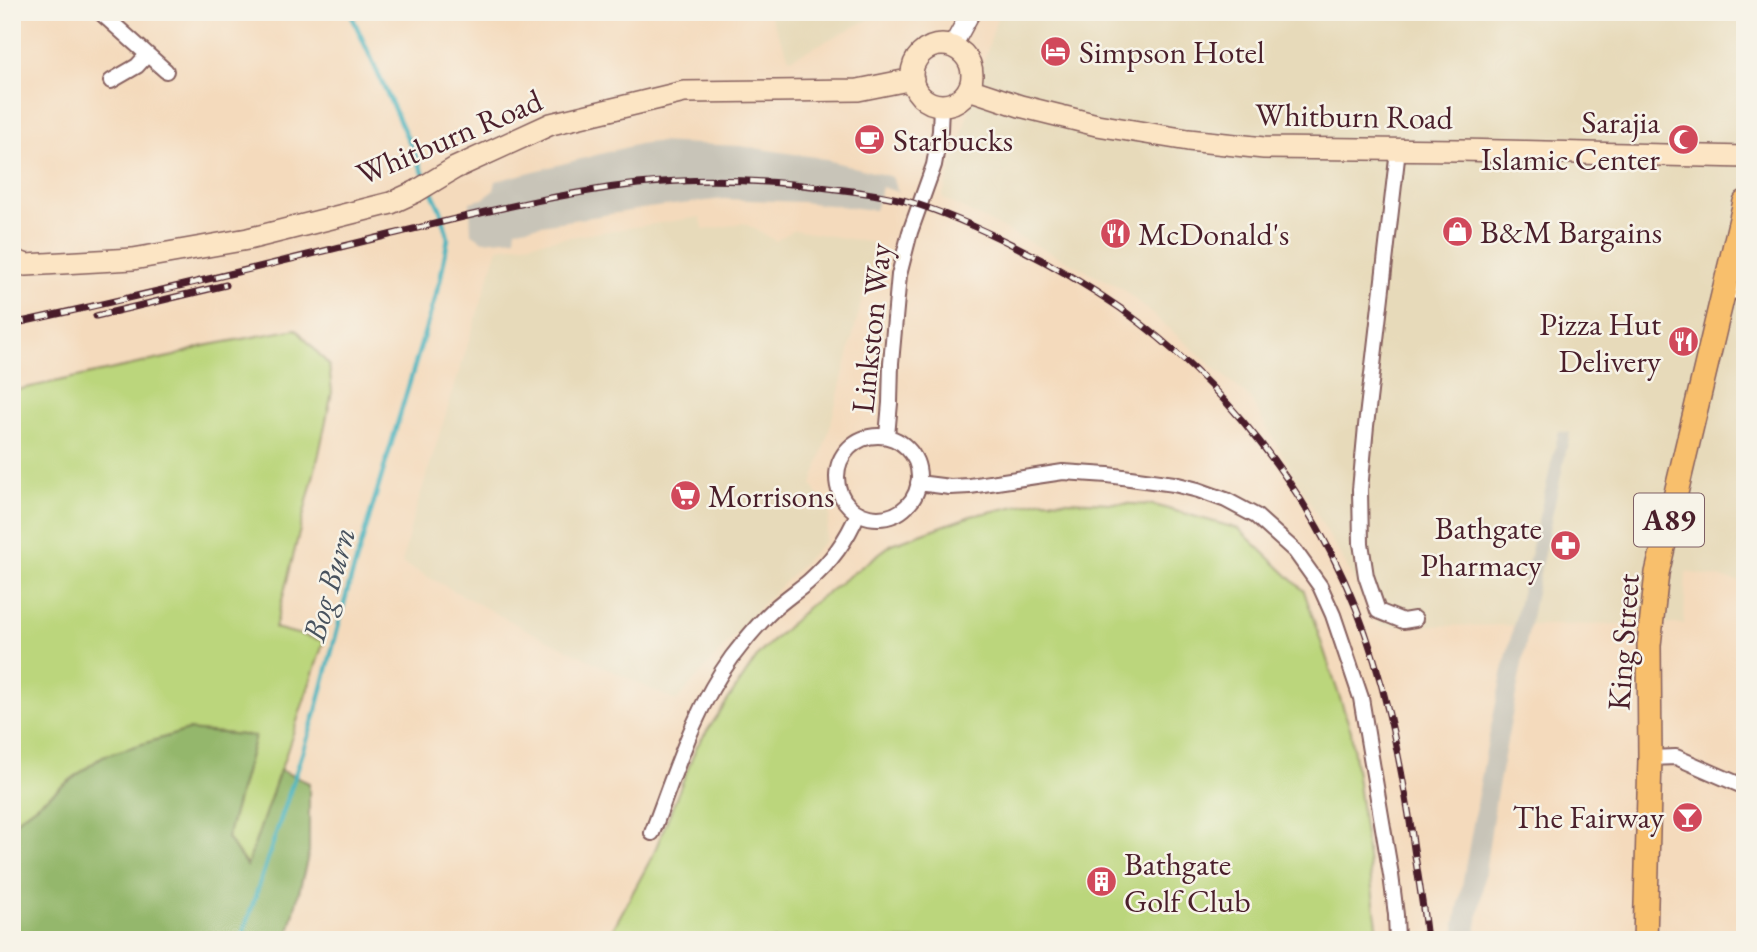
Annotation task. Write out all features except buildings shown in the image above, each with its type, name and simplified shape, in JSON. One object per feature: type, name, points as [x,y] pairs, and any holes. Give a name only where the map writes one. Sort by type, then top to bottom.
[{"type":"main road","points":[[942,45],[961,52],[972,69],[969,89],[964,96],[950,104],[933,103],[919,94],[913,79],[913,69],[923,51],[942,45]]},
{"type":"main road","name":"Whitburn Road","points":[[12,259],[26,265],[133,259],[248,239],[391,203],[449,171],[551,124],[684,92],[858,90],[913,79]]},
{"type":"main road","name":"Whitburn Road","points":[[969,89],[1073,120],[1188,140],[1264,148],[1745,157]]},
{"type":"main road","name":"A89","points":[[1734,291],[1745,202]]},
{"type":"main road","name":"King Street","points":[[1650,758],[1649,645],[1657,573],[1734,291]]},
{"type":"main road","name":"A89","points":[[1645,940],[1650,758]]},
{"type":"street","points":[[100,12],[166,71]]},
{"type":"street","points":[[952,47],[971,12]]},
{"type":"street","points":[[111,81],[137,66],[147,55]]},
{"type":"street","name":"Linkston Way","points":[[887,436],[899,275],[910,232],[934,165],[941,105]]},
{"type":"street","points":[[1398,150],[1366,426],[1360,490],[1361,543],[1366,576],[1378,611],[1403,621],[1415,619]]},
{"type":"street","points":[[887,436],[907,449],[914,459],[918,470],[918,483],[915,495],[907,506],[884,518],[870,518],[847,505],[840,493],[838,466],[843,455],[862,439],[887,436]]},
{"type":"street","points":[[918,483],[950,487],[970,486],[1063,472],[1174,484],[1226,500],[1256,516],[1295,551],[1320,586],[1333,615],[1360,698],[1391,875],[1397,940]]},
{"type":"street","points":[[652,833],[713,685],[753,631],[775,608],[830,561],[851,531],[858,513]]},
{"type":"street","points":[[1650,758],[1676,757],[1745,787]]},
{"type":"shaded area","points":[[768,12],[879,12],[790,59]]},
{"type":"shaded area","points":[[999,12],[1745,12],[1745,582],[1686,572],[1684,624],[1381,626],[1250,398],[1123,289],[942,198]]},
{"type":"shaded area","points":[[655,142],[740,146],[815,157],[892,177],[898,192],[882,187],[875,210],[802,202],[723,199],[516,229],[515,238],[483,241],[471,233],[470,202],[483,199],[494,190],[496,181]]},
{"type":"shaded area","points":[[700,217],[704,230],[744,223],[776,241],[793,230],[876,243],[830,427],[812,485],[830,515],[825,541],[758,609],[676,701],[529,631],[402,563],[411,525],[498,248]]},
{"type":"shaded area","points":[[1559,431],[1570,433],[1496,797],[1475,940],[1457,940],[1455,925],[1486,751]]},
{"type":"green space","points":[[296,329],[329,365],[332,392],[275,628],[324,641],[248,867],[227,838],[255,736],[103,756],[19,818],[12,827],[12,391],[174,356],[204,346]]},
{"type":"green space","points":[[1044,500],[1154,505],[1239,529],[1304,591],[1351,731],[1379,940],[607,940],[653,855],[697,746],[759,654],[809,606],[892,544],[971,516]]},
{"type":"green space","points":[[188,730],[255,736],[227,838],[247,866],[280,770],[309,783],[309,852],[287,940],[12,940],[12,827],[19,818],[103,756]]},
{"type":"waterway","points":[[350,12],[426,179]]},
{"type":"waterway","name":"Bog Burn","points":[[241,940],[316,712],[347,592],[440,281],[448,238],[441,211],[431,190]]},
{"type":"railway","points":[[12,324],[513,206],[638,184],[713,180],[812,186],[901,200],[963,222],[1069,275],[1158,337],[1228,404],[1288,481],[1337,564],[1375,662],[1401,772],[1427,940]]},
{"type":"railway","points":[[96,316],[226,285]]},
{"type":"place","name":"Simpson Hotel","points":[[1056,52]]},
{"type":"place","name":"Starbucks","points":[[870,140]]},
{"type":"place","name":"Sarajia Islamic Center","points":[[1683,140]]},
{"type":"place","name":"B&M Bargains","points":[[1457,232]]},
{"type":"place","name":"McDonald's","points":[[1115,234]]},
{"type":"place","name":"Pizza Hut Delivery","points":[[1684,342]]},
{"type":"place","name":"Morrisons","points":[[685,496]]},
{"type":"place","name":"Bathgate Pharmacy","points":[[1565,546]]},
{"type":"place","name":"The Fairway","points":[[1687,817]]},
{"type":"place","name":"Bathgate Golf Club","points":[[1101,882]]}]
